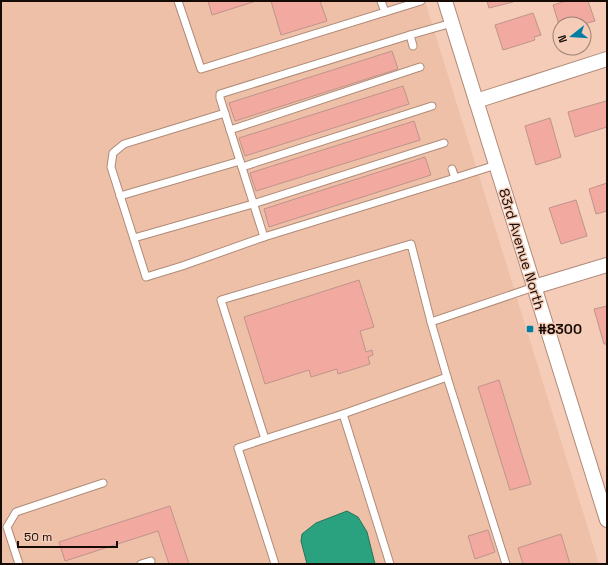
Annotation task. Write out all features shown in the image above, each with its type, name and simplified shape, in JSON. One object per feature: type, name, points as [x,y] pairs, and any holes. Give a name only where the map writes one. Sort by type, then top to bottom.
[{"type":"street","name":"83rd Avenue North","points":[[446,1],[607,520]]},
{"type":"street","points":[[476,101],[607,59]]},
{"type":"street","points":[[534,287],[607,265]]},
{"type":"lane","points":[[178,1],[201,69],[422,1]]},
{"type":"lane","points":[[381,1],[385,12]]},
{"type":"lane","points":[[264,237],[220,94],[452,23]]},
{"type":"lane","points":[[410,35],[413,46]]},
{"type":"lane","points":[[230,130],[420,67]]},
{"type":"lane","points":[[120,196],[241,164],[432,106]]},
{"type":"lane","points":[[225,113],[124,144],[113,153],[111,167],[146,277],[264,237],[496,165]]},
{"type":"lane","points":[[134,238],[253,204],[444,143]]},
{"type":"lane","points":[[452,169],[455,178]]},
{"type":"lane","points":[[265,439],[221,300],[411,244],[447,377],[506,564]]},
{"type":"lane","points":[[431,322],[534,287]]},
{"type":"lane","points":[[275,564],[238,448],[343,414],[447,377]]},
{"type":"lane","points":[[343,414],[390,564]]},
{"type":"lane","points":[[19,564],[7,527],[16,512],[103,483]]},
{"type":"lane","points":[[141,564],[151,561]]},
{"type":"shaded area","points":[[1,1],[425,1],[599,564],[1,564]]},
{"type":"shaded area","points":[[347,511],[358,517],[367,532],[375,564],[307,564],[301,541],[302,534],[316,523]]},
{"type":"building","points":[[208,1],[256,1],[212,15]]},
{"type":"building","points":[[271,1],[320,1],[327,21],[281,35]]},
{"type":"building","points":[[487,1],[513,1],[513,2],[489,8]]},
{"type":"building","points":[[566,1],[588,1],[595,21],[592,22],[592,16],[556,16],[553,5]]},
{"type":"building","points":[[533,13],[541,35],[534,37],[535,40],[503,50],[495,25]]},
{"type":"building","points":[[392,51],[398,69],[235,121],[229,103]]},
{"type":"building","points":[[403,86],[409,104],[245,156],[239,138]]},
{"type":"building","points":[[606,101],[607,127],[575,137],[568,112]]},
{"type":"building","points":[[550,118],[561,157],[536,165],[525,126]]},
{"type":"building","points":[[414,121],[420,140],[256,191],[250,173]]},
{"type":"building","points":[[425,157],[431,175],[269,227],[264,209]]},
{"type":"building","points":[[607,183],[607,211],[596,214],[589,189]]},
{"type":"building","points":[[576,200],[587,236],[561,244],[549,208]]},
{"type":"building","points":[[359,280],[374,327],[360,331],[366,352],[372,350],[373,355],[368,357],[370,364],[338,374],[337,369],[311,377],[309,370],[265,384],[244,317]]},
{"type":"building","points":[[607,306],[607,344],[604,344],[594,309]]},
{"type":"building","points":[[499,380],[531,484],[510,490],[478,387]]},
{"type":"building","points":[[170,506],[189,564],[169,564],[158,531],[65,561],[59,542]]},
{"type":"building","points":[[488,530],[495,552],[475,559],[468,536]]},
{"type":"building","points":[[561,534],[570,564],[523,564],[518,548]]},
{"type":"place","name":"#8300","points":[[530,329]]}]
